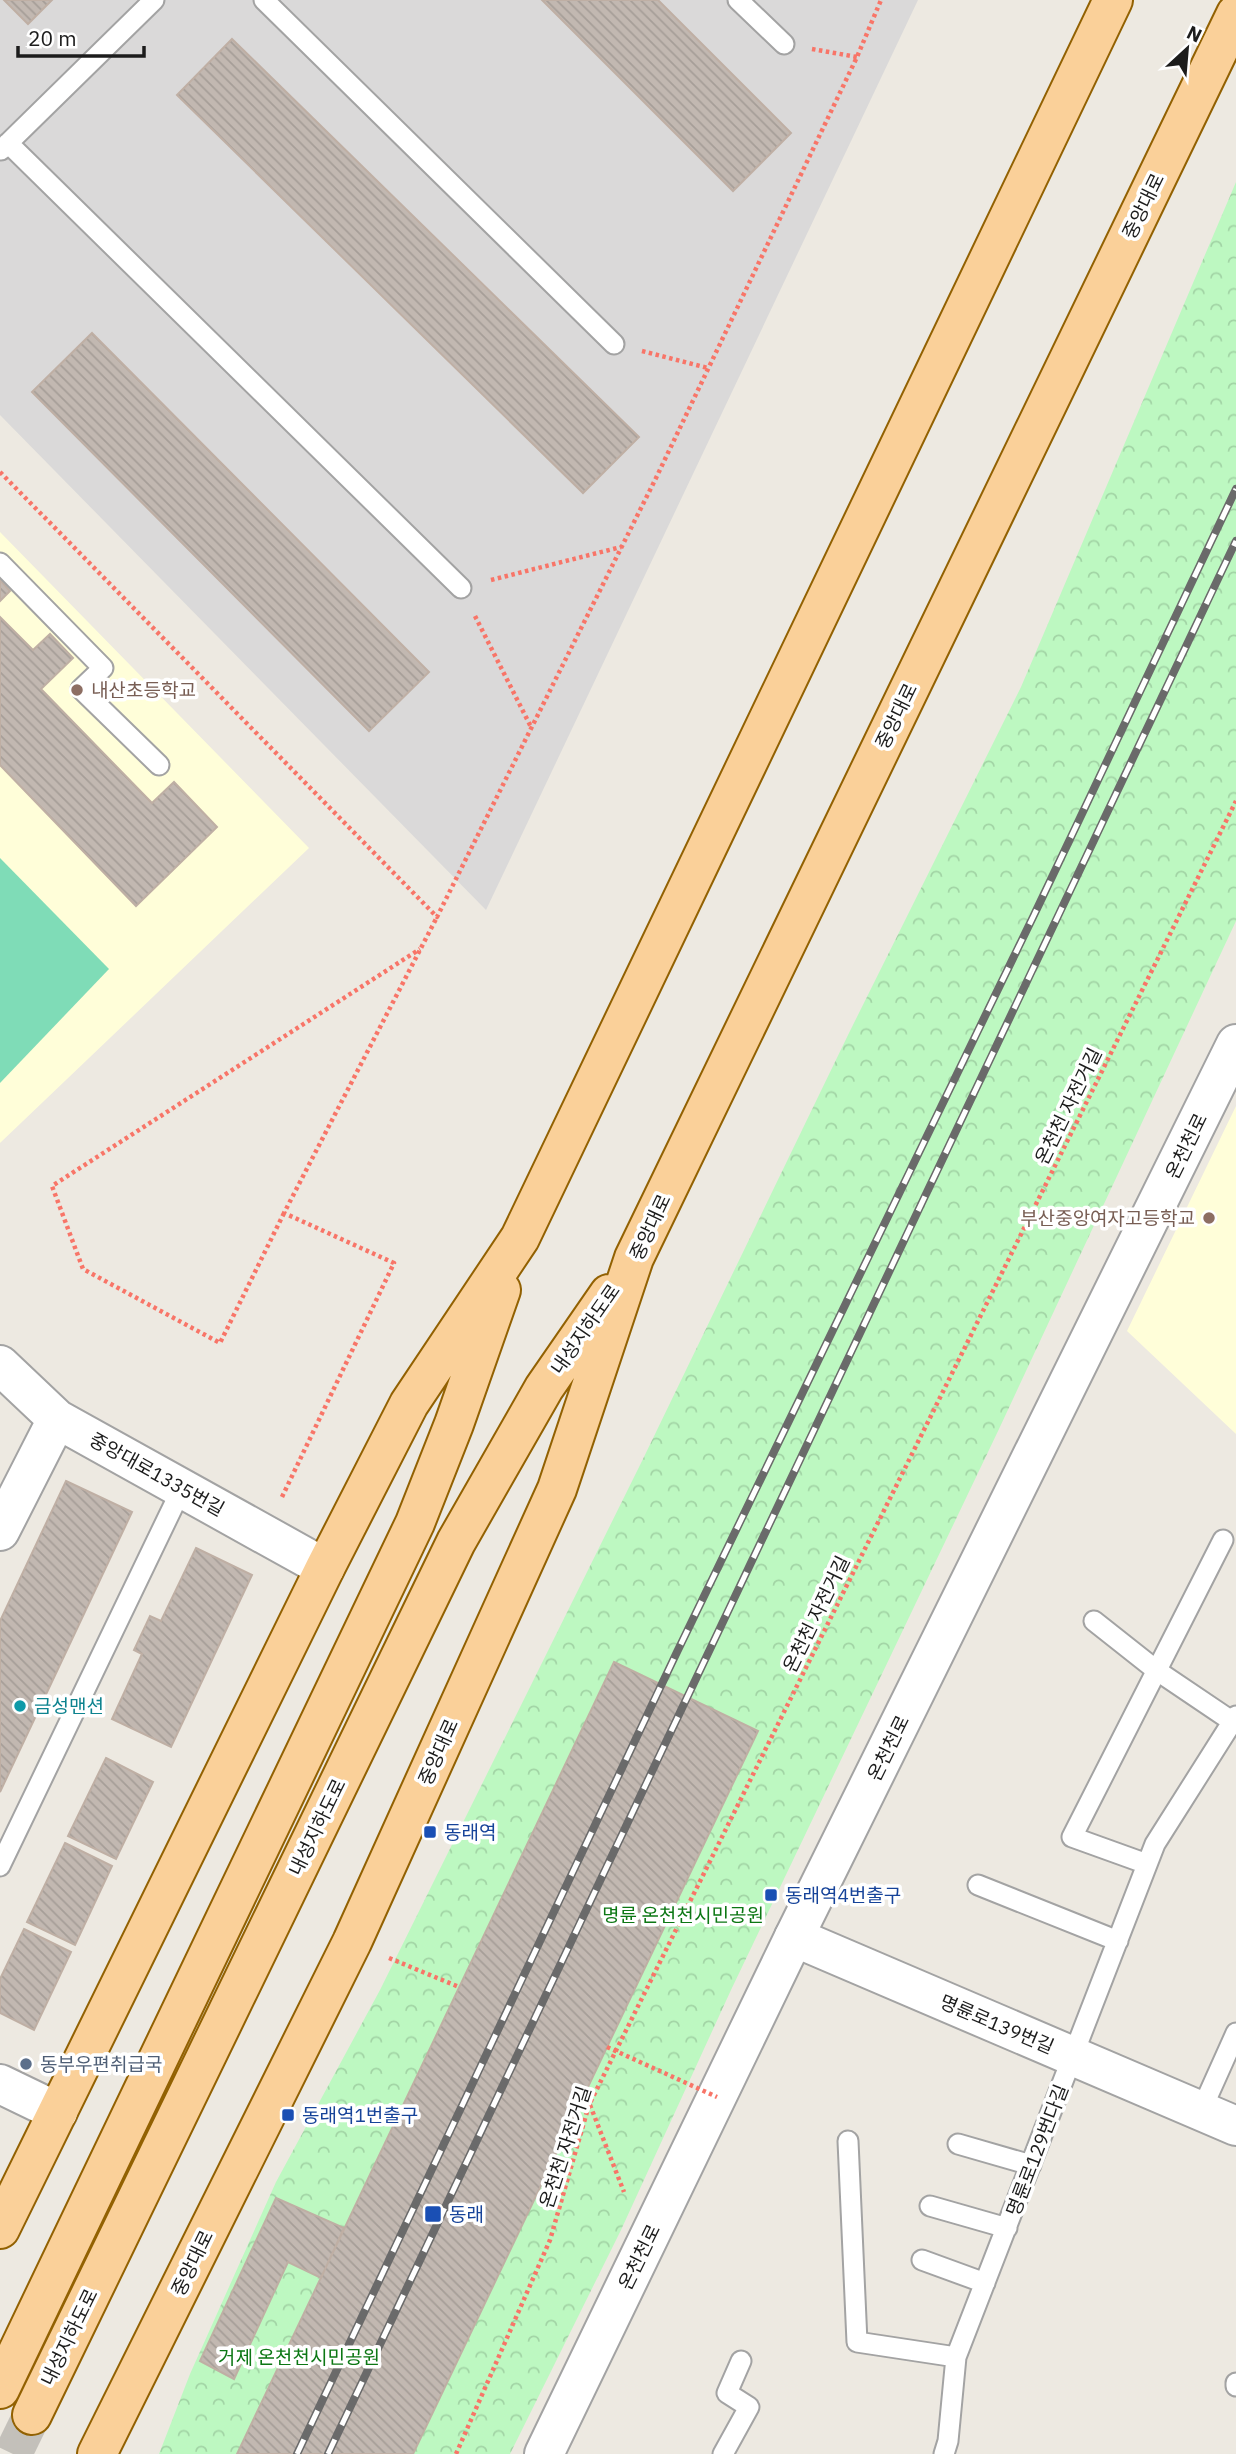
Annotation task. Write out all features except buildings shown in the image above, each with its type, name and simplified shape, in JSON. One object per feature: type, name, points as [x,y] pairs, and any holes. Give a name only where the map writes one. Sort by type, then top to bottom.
[{"type":"main road","points":[[0,2230],[325,1568],[409,1404],[520,1238],[1113,0]]},
{"type":"main road","name":"중앙대로","points":[[98,2447],[352,1942],[557,1489],[634,1258],[1236,14]]},
{"type":"main road","name":"내성지하도로","points":[[0,2389],[415,1523],[454,1424],[520,1238]]},
{"type":"main road","name":"내성지하도로","points":[[32,2415],[456,1542],[544,1388],[634,1258]]},
{"type":"street","name":"온천천로","points":[[544,2454],[794,1937],[1236,1044]]},
{"type":"street","name":"중앙대로1335번길","points":[[0,1365],[57,1419],[325,1568]]},
{"type":"street","points":[[0,1531],[57,1419]]},
{"type":"street","name":"명륜로139번길","points":[[794,1937],[1236,2126]]},
{"type":"street","points":[[0,2084],[58,2112]]},
{"type":"lane","points":[[154,0],[4,147],[461,588]]},
{"type":"lane","points":[[264,0],[614,344]]},
{"type":"lane","points":[[738,0],[784,44]]},
{"type":"lane","points":[[0,563],[103,668],[81,689],[159,765]]},
{"type":"lane","points":[[0,1866],[181,1488]]},
{"type":"lane","points":[[1147,1864],[1072,1837],[1223,1540]]},
{"type":"lane","name":"명륜로129번다길","points":[[944,2454],[948,2441],[956,2357],[1147,1864],[1155,1844],[1235,1720],[1156,1671],[1094,1621]]},
{"type":"lane","points":[[978,1885],[1118,1941]]},
{"type":"lane","points":[[1201,2111],[1236,2033]]},
{"type":"lane","points":[[848,2141],[857,2342],[956,2357]]},
{"type":"lane","points":[[958,2144],[1031,2165]]},
{"type":"lane","points":[[930,2206],[1007,2228]]},
{"type":"lane","points":[[922,2259],[985,2283]]},
{"type":"lane","points":[[723,2454],[749,2407],[727,2393],[741,2361]]},
{"type":"path","points":[[420,949],[52,1186],[83,1269],[220,1343],[437,917],[622,547],[881,0]]},
{"type":"path","points":[[784,44],[856,57]]},
{"type":"path","points":[[614,344],[708,368]]},
{"type":"path","points":[[0,472],[437,917]]},
{"type":"path","points":[[531,727],[461,588],[622,547]]},
{"type":"path","name":"온천천 자전거길","points":[[456,2454],[550,2240],[589,2105],[1236,801]]},
{"type":"path","points":[[264,1534],[394,1263],[284,1213]]},
{"type":"path","points":[[352,1942],[459,1987]]},
{"type":"path","points":[[607,2048],[717,2097]]},
{"type":"shaded area","points":[[0,0],[918,0],[486,910],[0,415]]},
{"type":"shaded area","name":"내산초등학교","points":[[0,532],[309,848],[0,1143]]},
{"type":"shaded area","name":"부산중앙여자고등학교","points":[[1236,1106],[1236,1434],[1127,1331]]},
{"type":"green space","points":[[1236,182],[1236,921],[999,1429],[731,1990],[621,2230],[510,2454],[159,2454],[190,2374],[276,2182],[380,1990],[1021,687]]},
{"type":"green space","points":[[0,858],[109,969],[0,1083]]},
{"type":"tunnel","points":[[13,2454],[32,2415]]},
{"type":"railway","points":[[297,2454],[677,1652],[1034,915],[1236,489]]},
{"type":"railway","points":[[328,2454],[1236,541]]},
{"type":"place","name":"내산초등학교","points":[[77,690]]},
{"type":"place","name":"부산중앙여자고등학교","points":[[1209,1218]]},
{"type":"place","name":"금성맨션","points":[[20,1706]]},
{"type":"place","name":"동래역","points":[[430,1832]]},
{"type":"place","name":"동래역4번출구","points":[[771,1895]]},
{"type":"place","name":"동부우편취급국","points":[[26,2064]]},
{"type":"place","name":"동래역1번출구","points":[[288,2115]]},
{"type":"place","name":"동래","points":[[433,2214]]},
{"type":"park label","name":"명륜 온천천시민공원","points":[[683,1915]]},
{"type":"park label","name":"거제 온천천시민공원","points":[[299,2357]]}]
